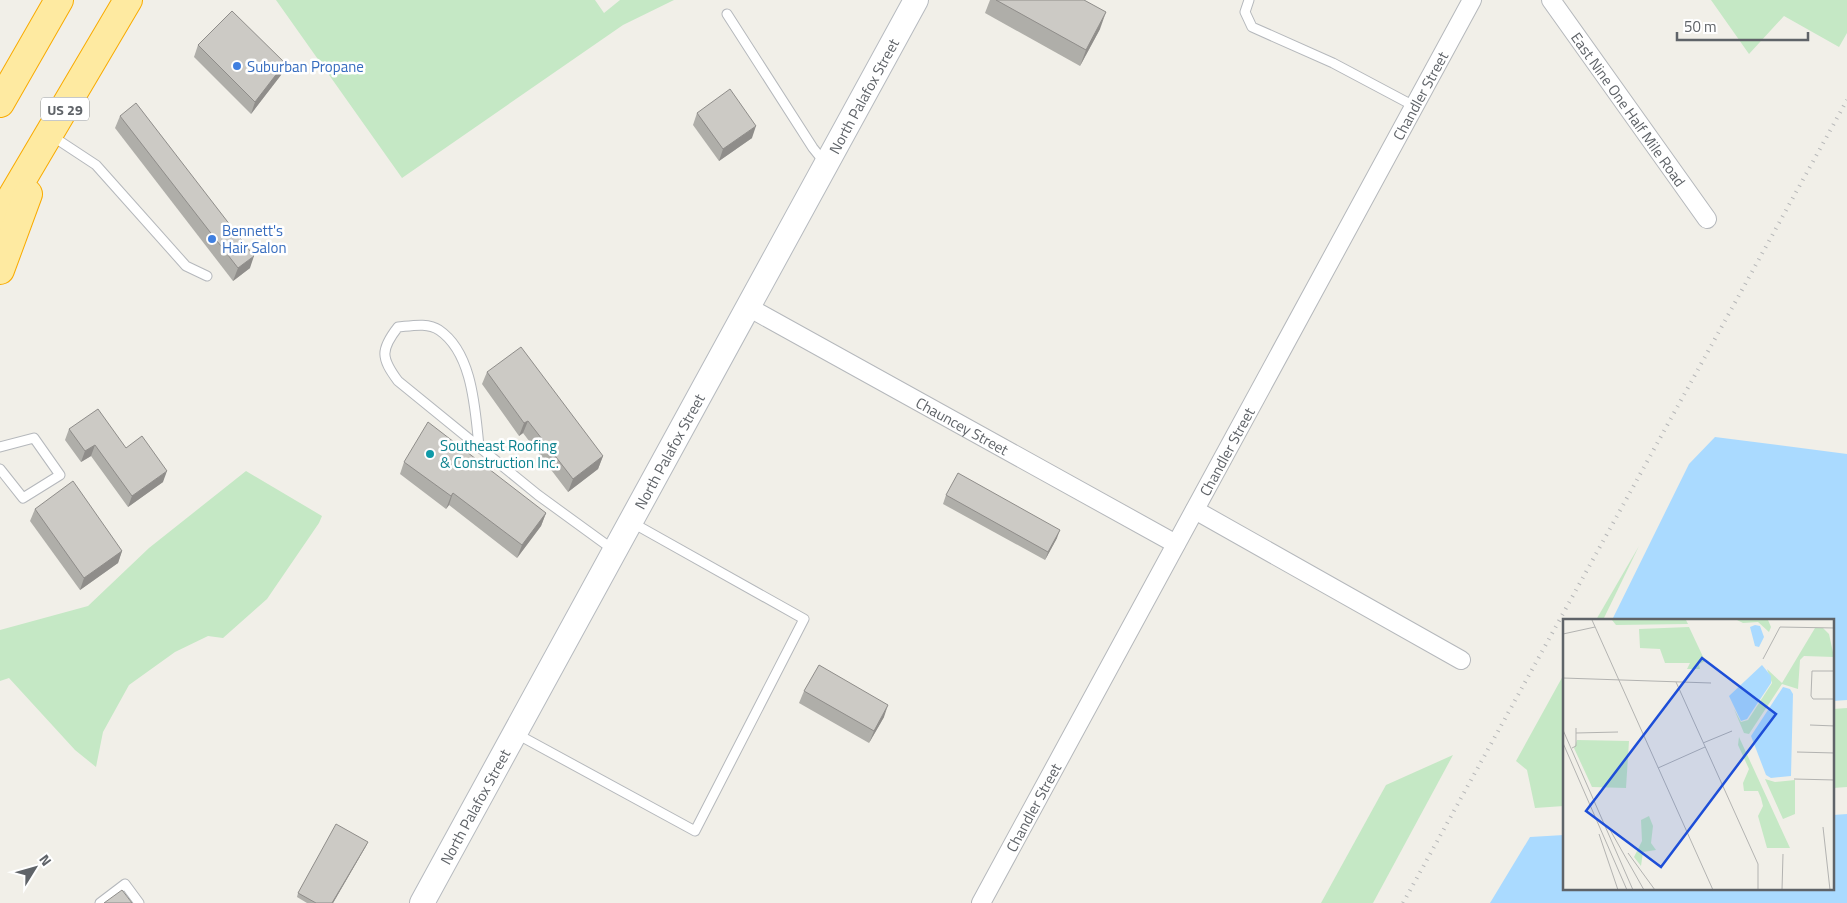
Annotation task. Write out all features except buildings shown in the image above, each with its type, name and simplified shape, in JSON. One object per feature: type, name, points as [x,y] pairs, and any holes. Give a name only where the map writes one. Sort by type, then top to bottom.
[{"type":"highway","points":[[4,94],[59,0]]},
{"type":"highway","name":"US 29","points":[[0,217],[128,0]]},
{"type":"highway","points":[[0,270],[50,134]]},
{"type":"main road","name":"North Palafox Street","points":[[422,903],[916,0]]},
{"type":"street","name":"Chandler Street","points":[[981,903],[1472,0]]},
{"type":"street","name":"East Nine One Half Mile Road","points":[[1551,0],[1707,219]]},
{"type":"street","name":"Chauncey Street","points":[[748,307],[1176,544]]},
{"type":"street","points":[[1194,510],[1461,660]]},
{"type":"lane","points":[[1249,0],[1245,12],[1252,27],[1334,63],[1414,106]]},
{"type":"lane","points":[[727,14],[813,148],[820,158],[827,162]]},
{"type":"lane","points":[[50,134],[96,165],[186,266],[207,276]]},
{"type":"lane","points":[[479,446],[473,389],[462,361],[452,344],[438,329],[421,325],[398,328],[386,342],[384,356],[388,367],[398,381],[538,495],[615,551]]},
{"type":"lane","points":[[0,447],[34,438],[60,475],[23,498],[1,474]]},
{"type":"lane","points":[[515,733],[695,831],[804,619],[631,521]]},
{"type":"lane","points":[[100,903],[126,884],[139,903]]},
{"type":"green space","points":[[276,0],[595,0],[604,13],[620,0],[674,0],[623,25],[402,178]]},
{"type":"green space","points":[[1711,0],[1847,0],[1847,33],[1839,47],[1784,16],[1749,54]]},
{"type":"green space","points":[[246,471],[322,516],[319,523],[267,599],[223,638],[208,636],[175,652],[129,685],[103,732],[96,767],[75,750],[9,678],[0,681],[0,630],[88,606],[149,548]]},
{"type":"green space","points":[[1639,546],[1603,619],[1597,619]]},
{"type":"green space","points":[[1563,676],[1563,806],[1535,808],[1527,770],[1516,761]]},
{"type":"green space","points":[[1847,708],[1847,787],[1834,788],[1834,709]]},
{"type":"green space","points":[[1453,755],[1373,903],[1321,903],[1386,785]]},
{"type":"water","points":[[1715,437],[1847,454],[1847,700],[1834,701],[1834,619],[1612,619],[1689,464]]},
{"type":"water","points":[[1847,814],[1847,903],[1490,903],[1530,837],[1563,835],[1563,890],[1834,890],[1834,815]]},
{"type":"railway","points":[[1403,903],[1847,100]]},
{"type":"place","name":"Suburban Propane","points":[[237,66]]},
{"type":"place","name":"Bennett's Hair Salon","points":[[212,239]]},
{"type":"place","name":"Southeast Roofing & Construction Inc.","points":[[430,454]]}]
